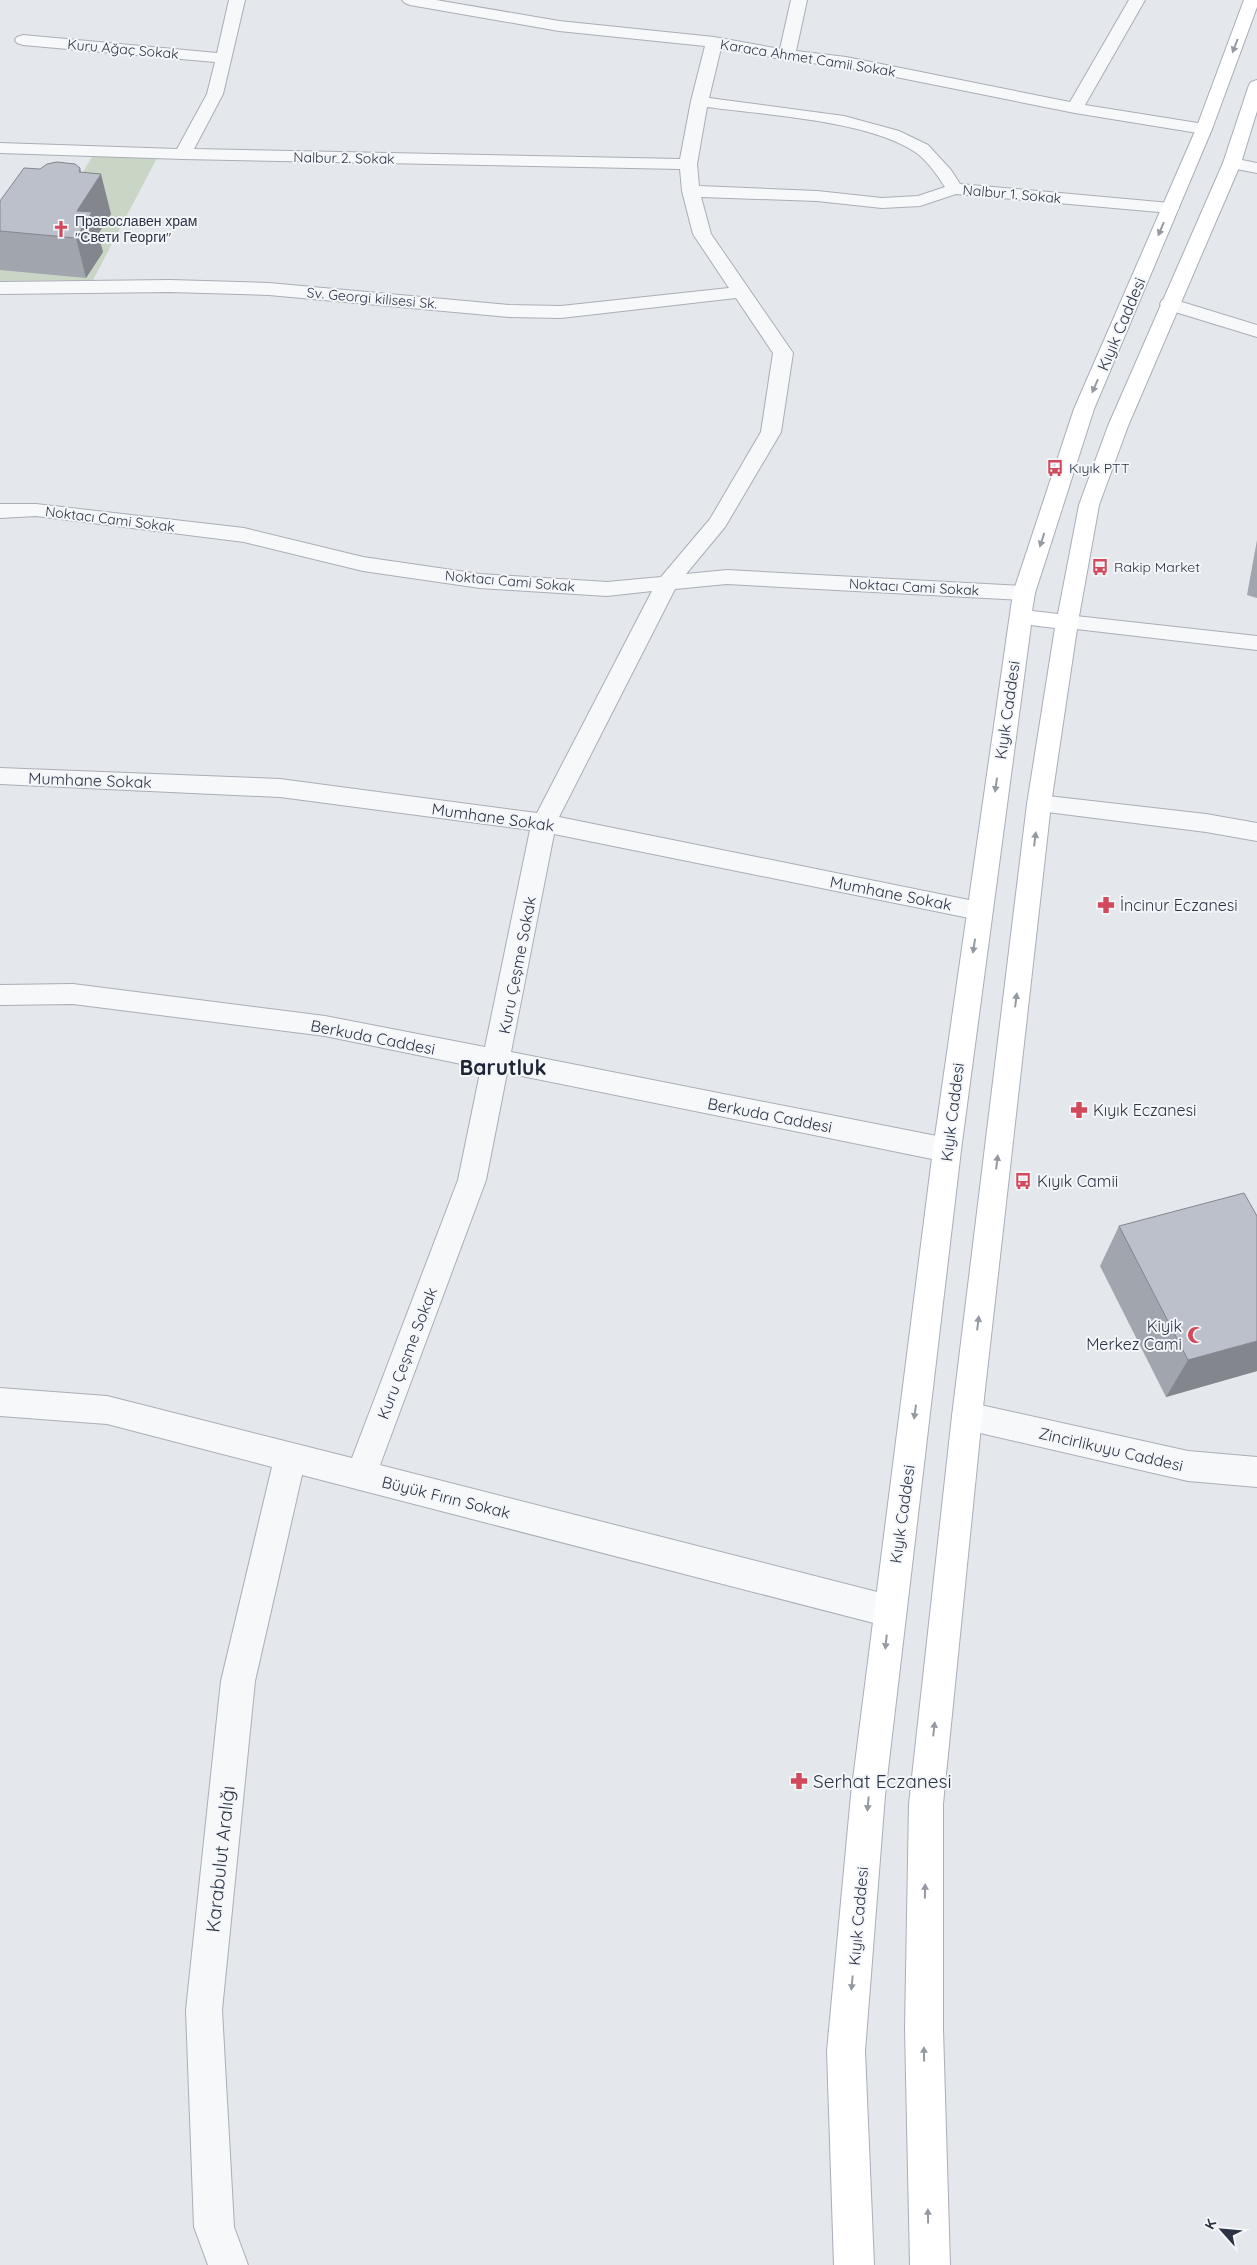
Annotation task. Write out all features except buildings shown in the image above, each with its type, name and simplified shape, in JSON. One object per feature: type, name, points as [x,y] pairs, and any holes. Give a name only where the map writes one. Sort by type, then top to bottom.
[{"type":"main road","name":"Kıyık Caddesi","points":[[930,2265],[924,2029],[926,1804],[967,1416],[1040,804],[1068,622],[1089,505],[1118,426],[1170,304],[1212,160],[1204,129],[1252,0]]},
{"type":"main road","name":"Kıyık Caddesi","points":[[854,2265],[846,2051],[868,1795],[889,1611],[922,1363],[947,1150],[1024,593],[1084,410],[1170,208],[1212,160],[1257,85]]},
{"type":"main road","points":[[1020,617],[1068,622]]},
{"type":"street","points":[[183,154],[214,94],[237,0]]},
{"type":"street","name":"Karaca Ahmet Camii Sokak","points":[[410,0],[559,26],[714,42],[787,55],[846,62],[1075,108],[1204,129]]},
{"type":"street","points":[[787,55],[799,0]]},
{"type":"street","points":[[1075,108],[1137,0]]},
{"type":"street","name":"Kuru Ağaç Sokak","points":[[23,40],[222,58]]},
{"type":"street","name":"Kuru Çeşme Sokak","points":[[360,1475],[472,1180],[498,1061],[544,823],[668,582],[718,522],[771,432],[783,353],[702,234],[691,191],[688,164],[699,101],[714,42]]},
{"type":"street","name":"Nalbur 1. Sokak","points":[[699,101],[844,121],[893,135],[922,149],[945,174],[955,189],[1170,208]]},
{"type":"street","name":"Nalbur 2. Sokak","points":[[0,148],[183,154],[688,164]]},
{"type":"street","points":[[1212,160],[1257,168]]},
{"type":"street","points":[[691,191],[817,196],[882,203],[920,201],[955,189]]},
{"type":"street","name":"Sv. Georgi kilisesi Sk.","points":[[0,288],[170,286],[269,289],[509,311],[561,312],[742,292]]},
{"type":"street","points":[[1170,304],[1257,331]]},
{"type":"street","name":"Noktacı Cami Sokak","points":[[0,510],[36,510],[244,535],[363,564],[480,581],[607,589],[727,577],[1024,593]]},
{"type":"street","points":[[1068,622],[1257,643]]},
{"type":"street","name":"Mumhane Sokak","points":[[0,776],[280,788],[544,823],[979,911]]},
{"type":"street","points":[[1040,804],[1206,823],[1257,832]]},
{"type":"street","name":"Berkuda Caddesi","points":[[0,995],[73,994],[325,1026],[947,1150]]},
{"type":"street","name":"Büyük Fırın Sokak","points":[[0,1402],[107,1410],[889,1611]]},
{"type":"street","name":"Zincirlikuyu Caddesi","points":[[967,1416],[1188,1466],[1257,1472]]},
{"type":"street","name":"Karabulut Aralığı","points":[[228,2265],[214,2227],[204,2010],[238,1681],[290,1457]]},
{"type":"green space","points":[[94,154],[158,156],[93,280],[0,281],[0,200],[71,191]]},
{"type":"place","name":"Православен храм \"Свети Георги\"","points":[[61,229]]},
{"type":"place","name":"Kıyık PTT","points":[[1055,468]]},
{"type":"place","name":"Rakip Market","points":[[1100,567]]},
{"type":"place","name":"İncinur Eczanesi","points":[[1106,905]]},
{"type":"place","name":"Kıyık Eczanesi","points":[[1079,1110]]},
{"type":"place","name":"Kıyık Camii","points":[[1023,1181]]},
{"type":"place","name":"Kiyik Merkez Cami","points":[[1196,1335]]},
{"type":"place","name":"Serhat Eczanesi","points":[[799,1781]]},
{"type":"district","name":"Barutluk","points":[[503,1067]]}]
